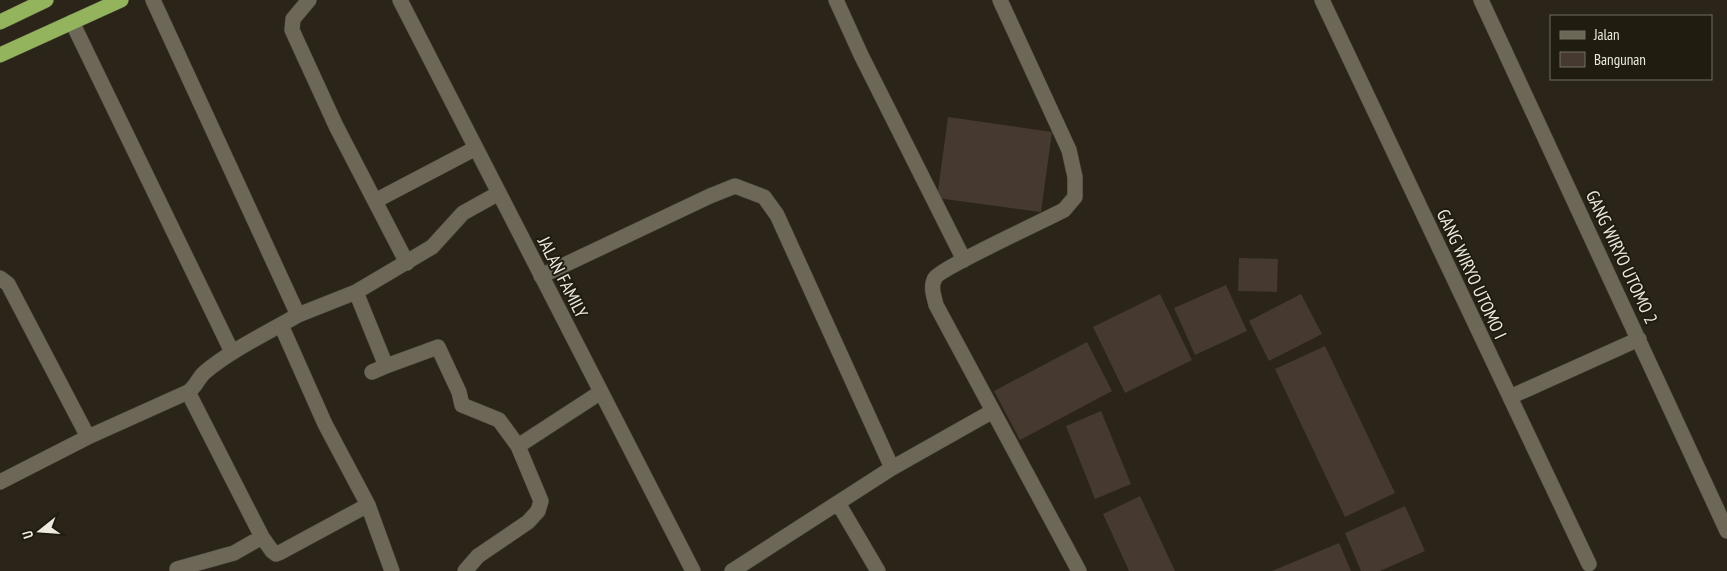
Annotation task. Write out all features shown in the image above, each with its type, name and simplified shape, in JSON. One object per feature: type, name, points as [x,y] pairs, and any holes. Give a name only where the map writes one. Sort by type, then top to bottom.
[{"type":"highway","points":[[0,22],[46,0]]},
{"type":"highway","points":[[0,55],[121,0]]},
{"type":"street","points":[[153,0],[298,315]]},
{"type":"street","points":[[309,0],[293,20],[292,30],[336,126],[407,264]]},
{"type":"street","name":"JALAN FAMILY","points":[[400,0],[693,571]]},
{"type":"street","points":[[836,0],[861,55],[964,260]]},
{"type":"street","points":[[1000,0],[1069,150],[1075,176],[1075,197],[1064,210],[964,260],[935,277],[932,285],[933,295],[1079,571]]},
{"type":"street","name":"GANG WIRYO UTOMO I","points":[[1322,0],[1589,564]]},
{"type":"street","name":"GANG WIRYO UTOMO 2","points":[[1481,0],[1639,339],[1724,513],[1727,531]]},
{"type":"street","points":[[72,22],[232,352]]},
{"type":"street","points":[[375,201],[476,148]]},
{"type":"street","points":[[541,276],[735,186],[764,197],[777,215],[892,468]]},
{"type":"street","points":[[0,482],[88,437],[188,392],[205,372],[232,352],[298,315],[356,292],[407,264],[438,242],[463,213],[500,193]]},
{"type":"street","points":[[0,278],[8,284],[88,437]]},
{"type":"street","points":[[356,292],[386,366]]},
{"type":"street","points":[[281,325],[325,424],[368,505],[392,571]]},
{"type":"street","points":[[1510,397],[1639,339]]},
{"type":"street","points":[[372,372],[438,348],[459,392],[462,405],[499,420],[518,446],[541,501],[538,511],[528,522],[478,556],[465,571]]},
{"type":"street","points":[[188,392],[262,537],[272,552],[276,554],[281,552],[368,505]]},
{"type":"street","points":[[518,446],[601,392]]},
{"type":"street","points":[[732,571],[892,468],[993,411]]},
{"type":"street","points":[[838,503],[878,571]]},
{"type":"street","points":[[177,569],[234,553],[262,537]]},
{"type":"building","points":[[948,117],[1052,132],[1041,212],[937,198]]},
{"type":"building","points":[[1239,258],[1278,259],[1277,292],[1238,291]]},
{"type":"building","points":[[1226,285],[1247,331],[1195,355],[1174,308]]},
{"type":"building","points":[[1160,294],[1192,360],[1125,393],[1093,327]]},
{"type":"building","points":[[1301,294],[1322,334],[1269,361],[1249,321]]},
{"type":"building","points":[[1087,342],[1112,391],[1020,440],[994,391]]},
{"type":"building","points":[[1325,346],[1395,493],[1345,517],[1275,369]]},
{"type":"building","points":[[1101,411],[1131,484],[1095,499],[1066,426]]},
{"type":"building","points":[[1140,496],[1175,571],[1129,571],[1103,514]]},
{"type":"building","points":[[1405,506],[1425,551],[1380,571],[1361,571],[1345,533]]},
{"type":"building","points":[[1339,543],[1351,571],[1272,571]]}]
